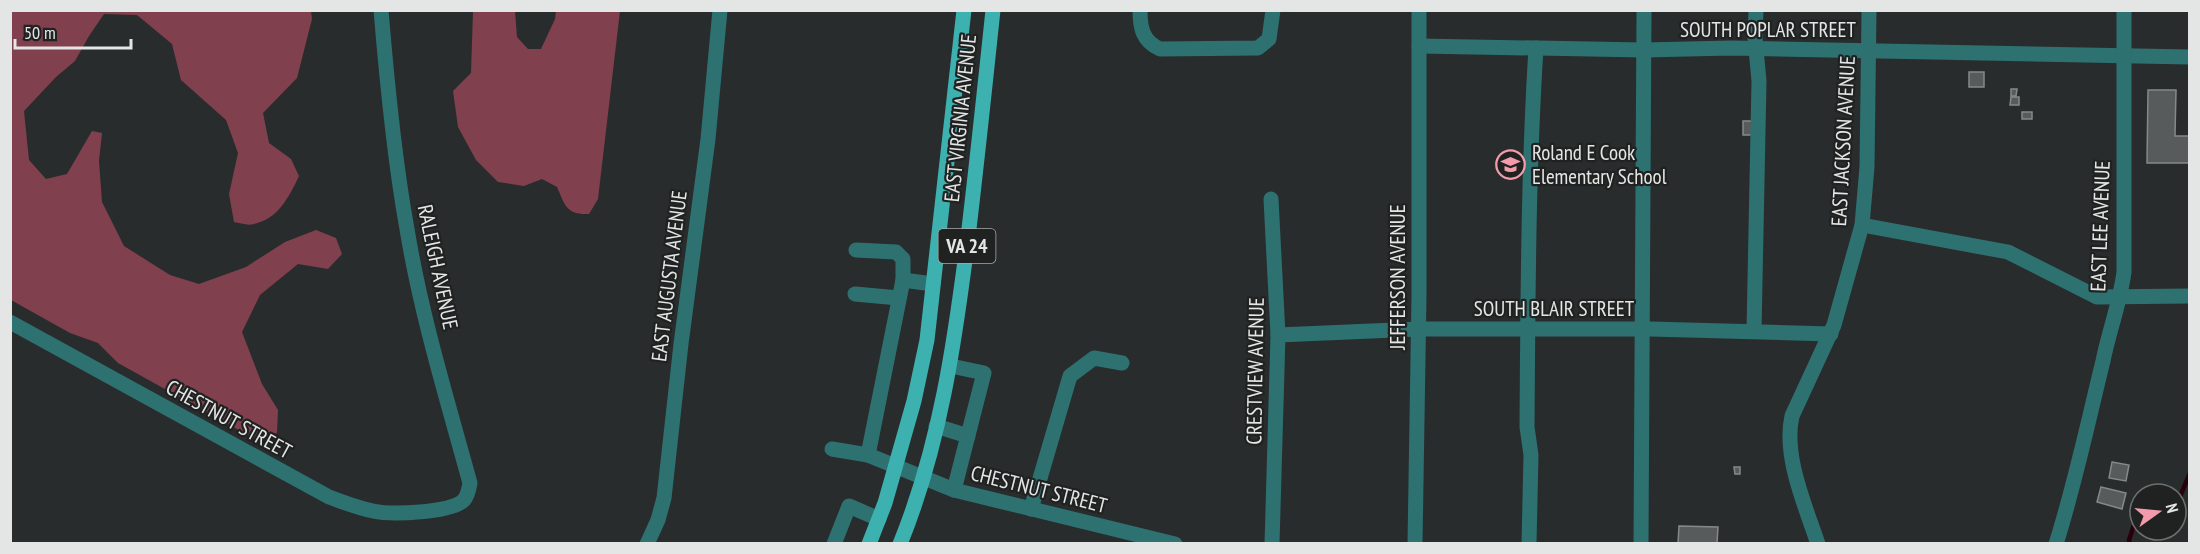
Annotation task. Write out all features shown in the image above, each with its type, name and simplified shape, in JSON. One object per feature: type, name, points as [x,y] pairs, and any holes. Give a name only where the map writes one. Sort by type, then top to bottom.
[{"type":"main road","name":"EAST VIRGINIA AVENUE","points":[[896,465],[914,401],[927,340],[964,10]]},
{"type":"main road","name":"EAST VIRGINIA AVENUE","points":[[922,478],[951,366],[973,199],[993,10]]},
{"type":"main road","name":"VA 24","points":[[869,543],[896,465]]},
{"type":"main road","name":"VA 24","points":[[900,543],[922,478]]},
{"type":"street","name":"RALEIGH AVENUE","points":[[381,10],[406,228],[438,364],[470,483],[469,492],[464,500],[456,505],[439,508]]},
{"type":"street","name":"EAST AUGUSTA AVENUE","points":[[647,543],[658,520],[664,498],[681,344],[708,139],[720,10]]},
{"type":"street","points":[[1140,10],[1140,26],[1143,34],[1147,41],[1160,49],[1258,48],[1269,39],[1273,10]]},
{"type":"street","name":"JEFFERSON AVENUE","points":[[1415,543],[1419,10]]},
{"type":"street","points":[[1641,543],[1644,10]]},
{"type":"street","points":[[1754,331],[1759,81],[1755,48],[1756,10]]},
{"type":"street","name":"EAST JACKSON AVENUE","points":[[1818,543],[1792,462],[1788,443],[1789,431],[1792,416],[1831,334],[1862,225],[1867,167],[1869,10]]},
{"type":"street","name":"EAST LEE AVENUE","points":[[2056,543],[2072,493],[2109,333],[2121,297],[2124,272],[2124,10]]},
{"type":"street","name":"SOUTH POPLAR STREET","points":[[1419,46],[1644,50],[1755,48],[2190,57]]},
{"type":"street","points":[[1529,543],[1531,455],[1527,427],[1530,165],[1536,48]]},
{"type":"street","name":"CRESTVIEW AVENUE","points":[[1271,199],[1278,335],[1272,543]]},
{"type":"street","points":[[1862,225],[2008,252],[2097,297],[2190,296]]},
{"type":"street","points":[[856,250],[896,252],[903,258],[903,280],[868,455]]},
{"type":"street","points":[[903,280],[933,284]]},
{"type":"street","points":[[855,294],[899,298]]},
{"type":"street","name":"CHESTNUT STREET","points":[[10,322],[329,497],[376,512],[398,513],[439,508]]},
{"type":"street","name":"SOUTH BLAIR STREET","points":[[1278,335],[1418,329],[1642,329],[1831,334]]},
{"type":"street","points":[[1031,510],[1070,376],[1094,358],[1122,363]]},
{"type":"street","points":[[951,366],[984,373],[954,490]]},
{"type":"street","points":[[936,426],[968,435]]},
{"type":"street","name":"CHESTNUT STREET","points":[[832,449],[868,455],[954,490],[1175,543]]},
{"type":"street","points":[[834,543],[849,506],[879,519]]},
{"type":"shaded area","points":[[11,10],[311,11],[312,19],[297,78],[263,113],[269,143],[291,159],[299,176],[282,206],[270,217],[254,224],[234,222],[229,194],[238,153],[226,120],[181,80],[172,44],[137,15],[104,14],[75,61],[56,77],[24,111],[29,160],[46,179],[67,174],[92,131],[102,133],[99,161],[102,202],[124,246],[170,275],[199,284],[246,267],[285,242],[316,230],[336,238],[342,254],[328,269],[298,264],[260,295],[242,332],[262,384],[278,410],[277,433],[255,439],[118,363],[98,343],[70,333],[11,300]]},
{"type":"shaded area","points":[[473,11],[515,11],[517,37],[528,49],[541,49],[555,19],[556,11],[620,11],[598,199],[589,214],[571,211],[567,208],[557,187],[542,179],[524,186],[498,182],[476,160],[458,127],[453,91],[471,73]]},
{"type":"building","points":[[1969,72],[1984,72],[1984,87],[1969,87]]},
{"type":"building","points":[[2011,89],[2017,89],[2016,96],[2011,96]]},
{"type":"building","points":[[2148,90],[2176,90],[2175,136],[2190,136],[2190,163],[2147,163]]},
{"type":"building","points":[[2011,97],[2019,97],[2019,105],[2010,105]]},
{"type":"building","points":[[2022,112],[2032,112],[2032,119],[2022,119]]},
{"type":"building","points":[[1743,121],[1752,121],[1752,135],[1743,135]]},
{"type":"building","points":[[2112,462],[2129,465],[2126,481],[2109,478]]},
{"type":"building","points":[[1734,467],[1740,467],[1740,474],[1735,474]]},
{"type":"building","points":[[2101,487],[2126,493],[2122,509],[2097,502]]},
{"type":"building","points":[[1679,526],[1718,527],[1717,544],[1678,544]]},
{"type":"waterway","points":[[2186,482],[2190,473]]},
{"type":"place","name":"Roland E Cook Elementary School","points":[[1511,164]]}]
